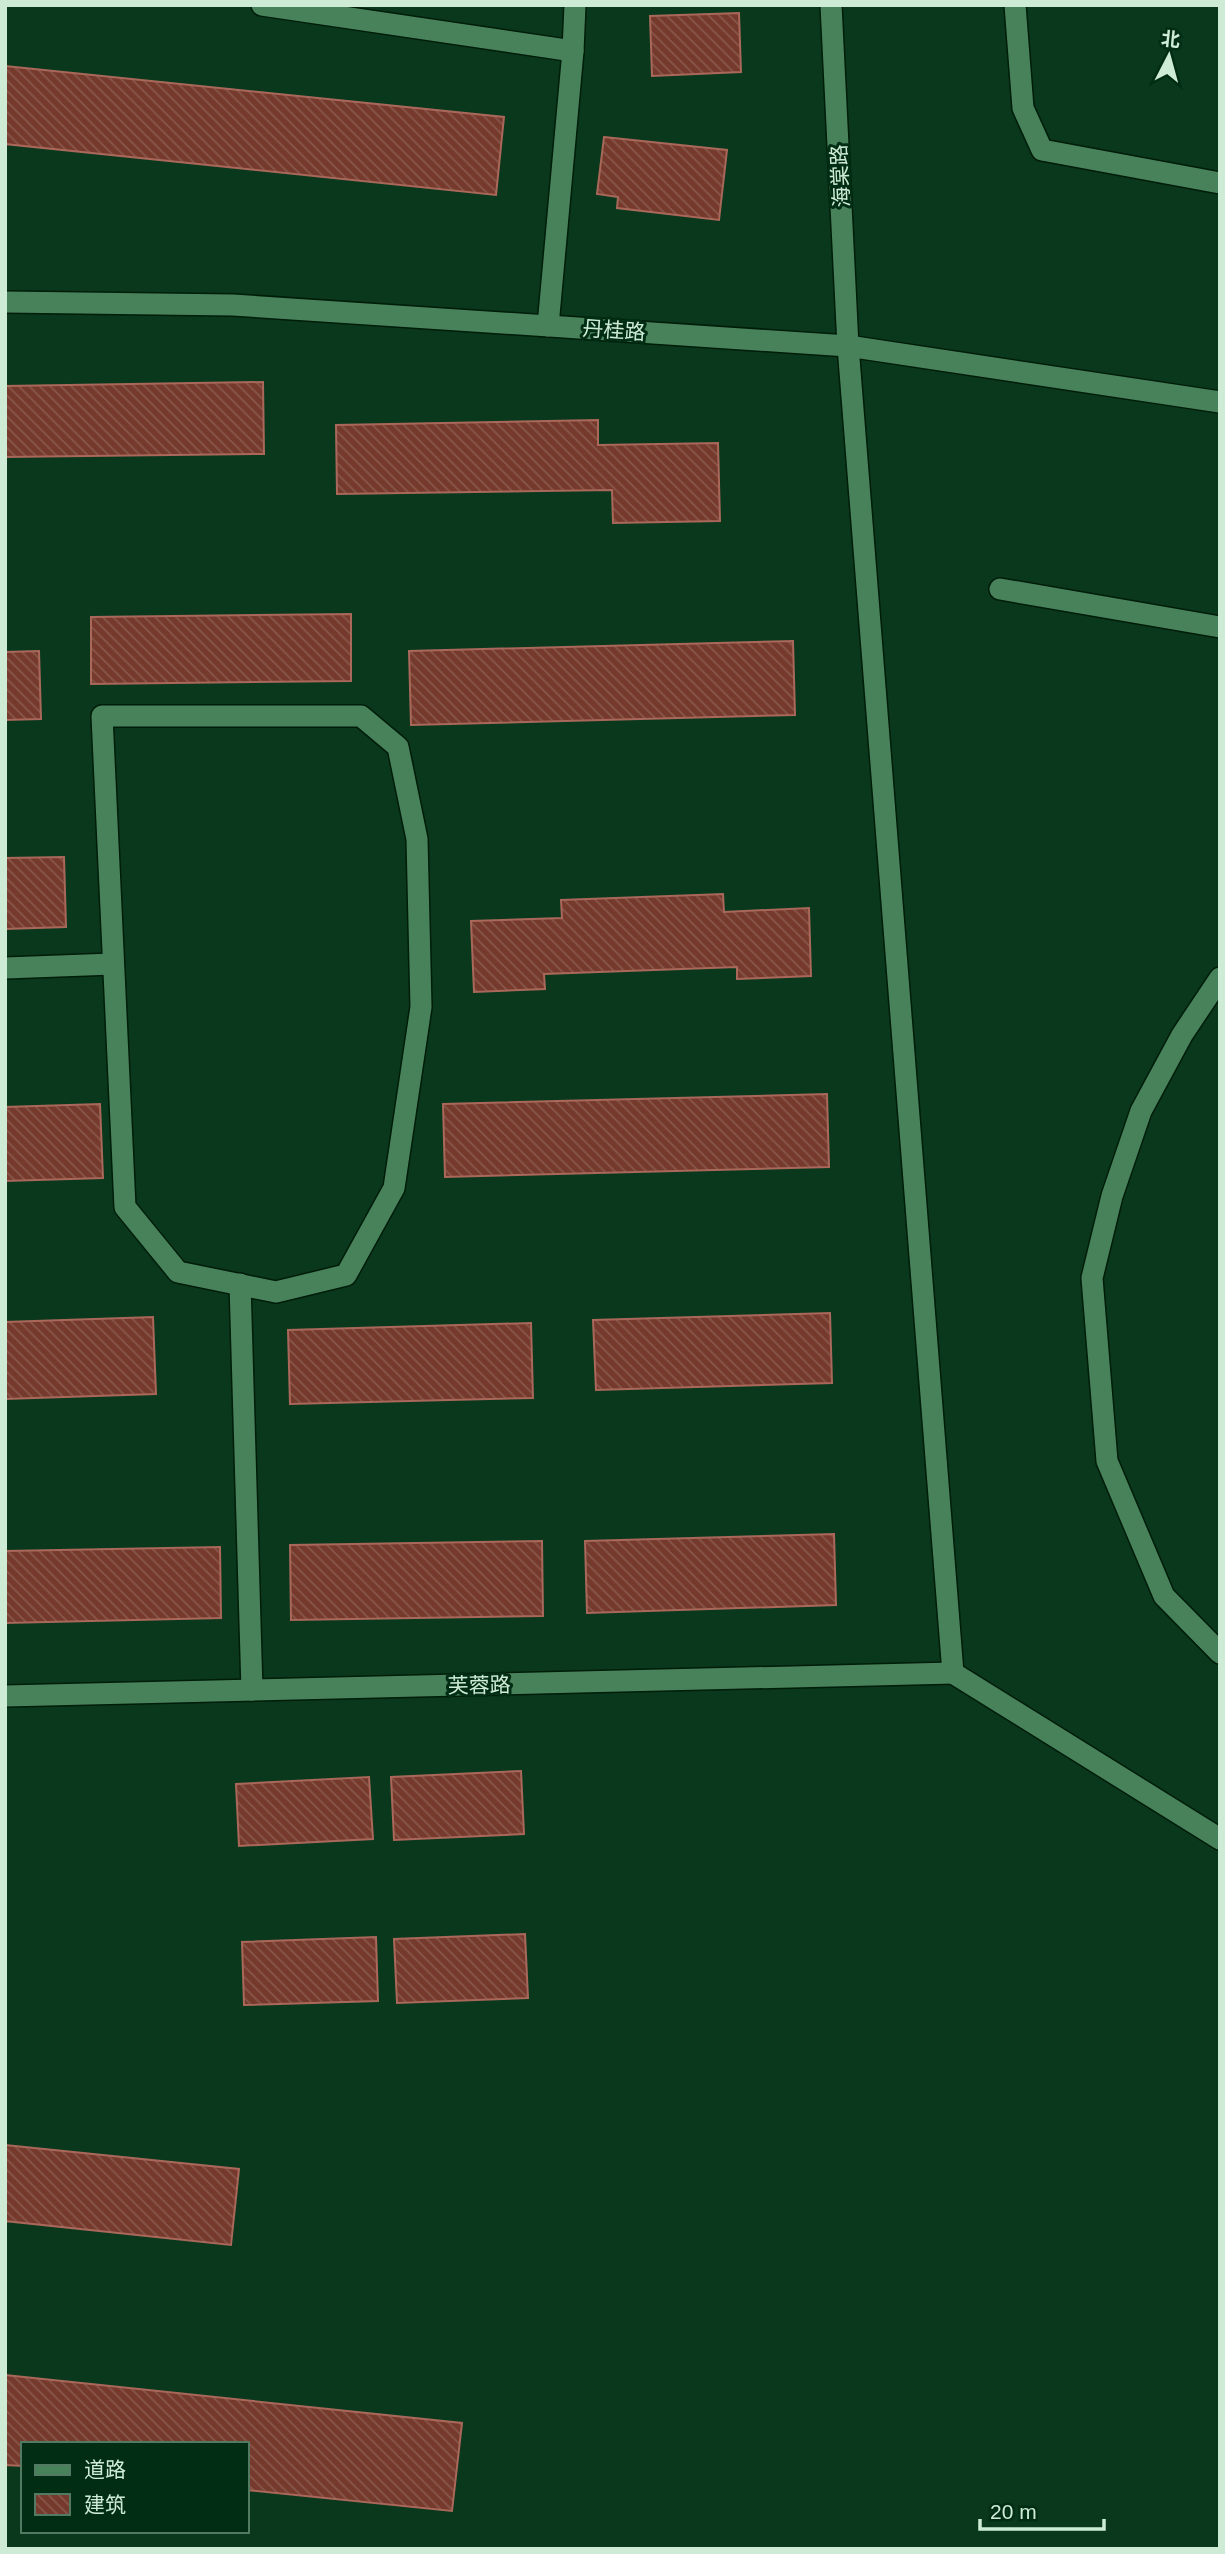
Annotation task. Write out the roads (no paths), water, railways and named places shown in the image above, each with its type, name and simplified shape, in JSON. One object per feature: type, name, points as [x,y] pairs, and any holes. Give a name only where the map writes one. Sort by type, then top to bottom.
[{"type":"street","points":[[262,5],[573,51]]},
{"type":"street","points":[[548,326],[575,5]]},
{"type":"street","name":"海棠路","points":[[831,5],[848,346],[953,1673]]},
{"type":"street","points":[[1015,5],[1023,107],[1042,150],[1220,183]]},
{"type":"street","name":"丹桂路","points":[[5,302],[233,305],[848,346],[1220,402]]},
{"type":"street","points":[[1000,589],[1220,627]]},
{"type":"street","points":[[102,716],[361,716],[398,747],[417,839],[421,1007],[394,1188],[346,1275],[276,1292],[177,1272],[125,1207],[113,964],[102,716]]},
{"type":"street","points":[[5,968],[113,964]]},
{"type":"street","points":[[1220,978],[1182,1035],[1141,1111],[1112,1196],[1092,1278],[1107,1461],[1164,1596],[1220,1653]]},
{"type":"street","points":[[240,1284],[252,1690]]},
{"type":"street","points":[[953,1673],[1220,1839]]},
{"type":"street","name":"芙蓉路","points":[[5,1696],[953,1673]]}]
